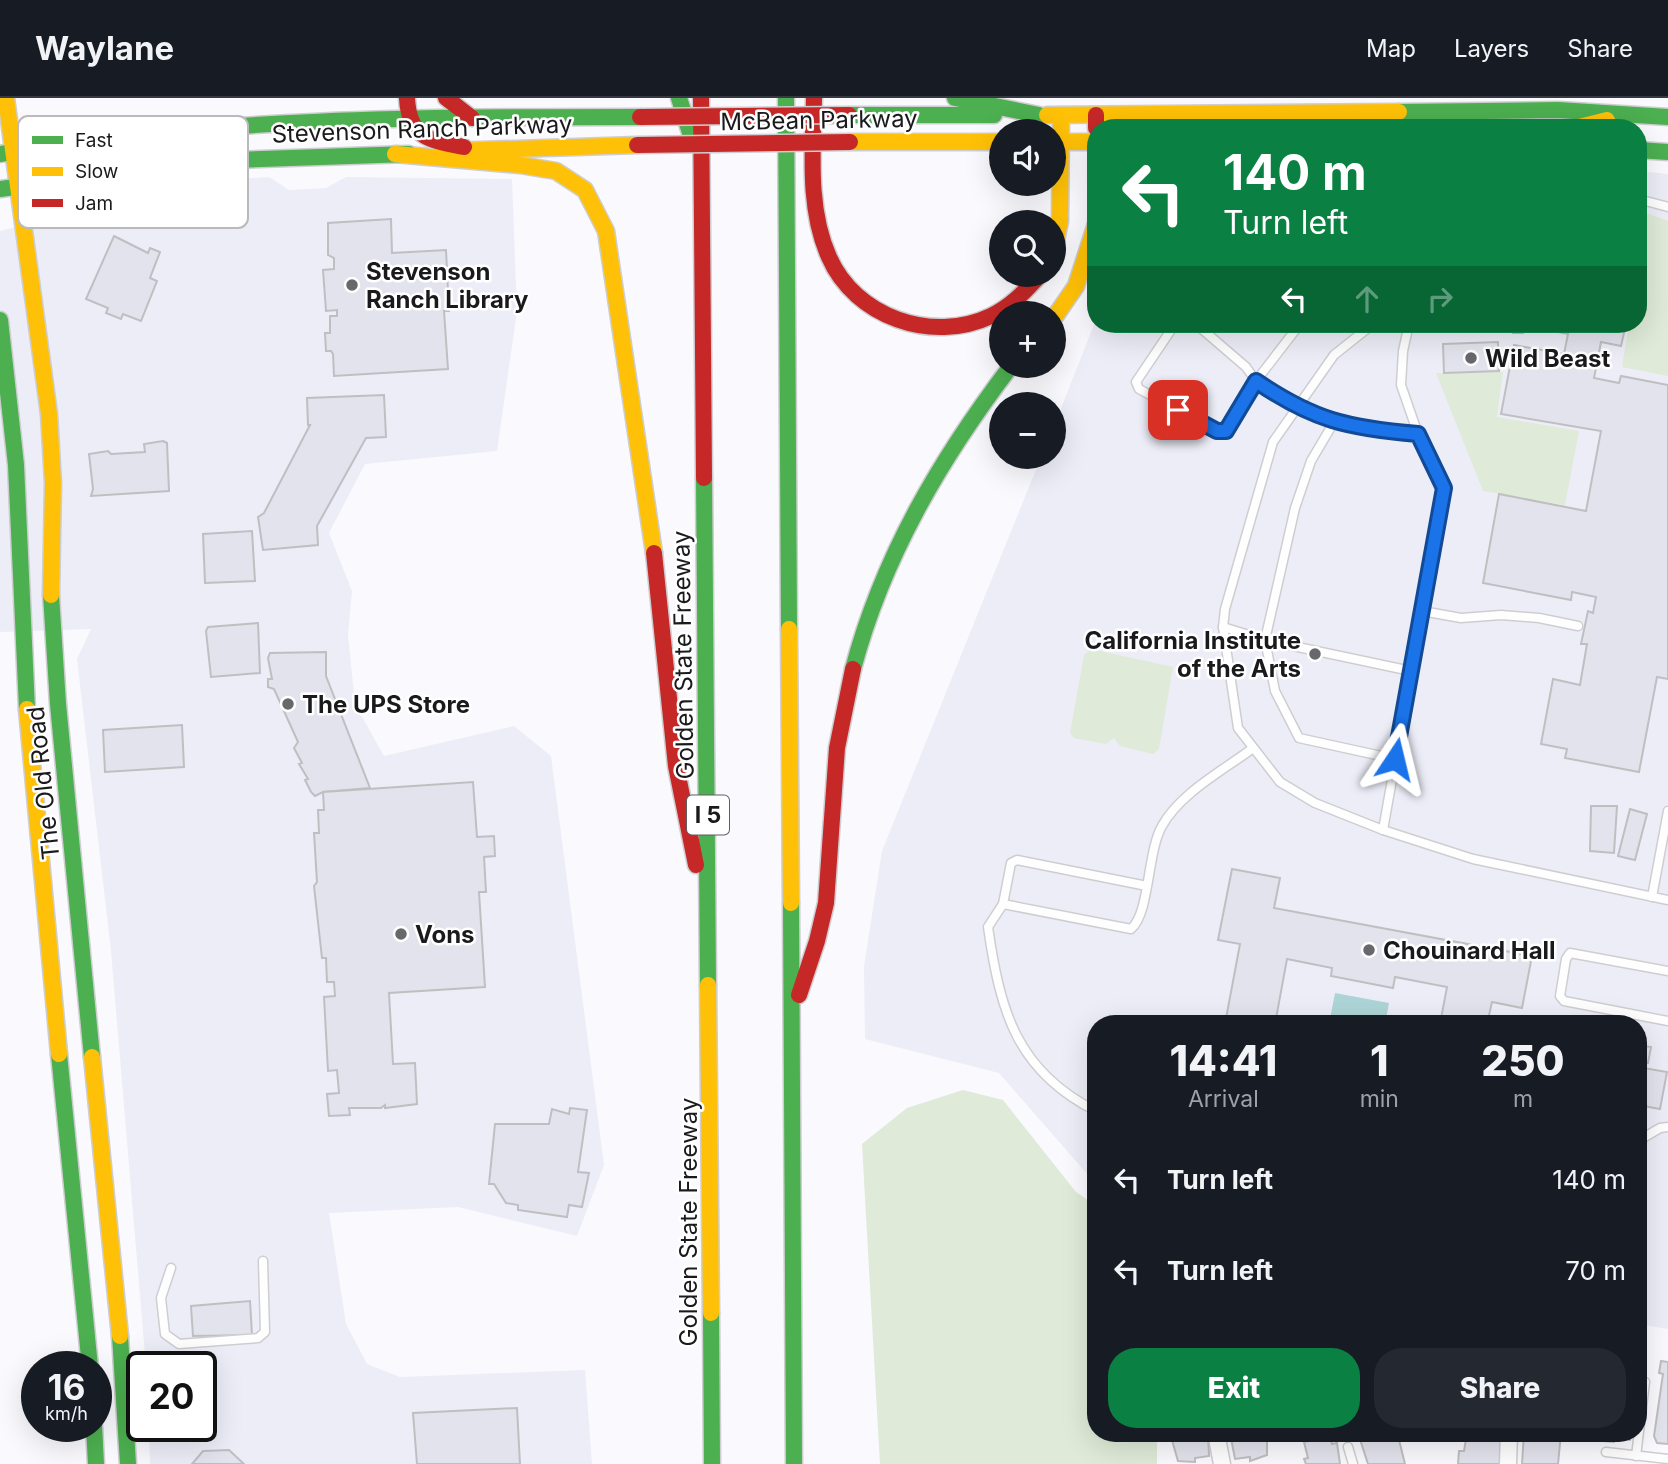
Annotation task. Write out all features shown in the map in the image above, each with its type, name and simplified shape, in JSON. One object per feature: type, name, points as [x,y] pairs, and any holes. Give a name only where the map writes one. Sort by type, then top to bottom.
[{"type":"main road","name":"The Old Road","points":[[6,98],[6,153],[18,186]]},
{"type":"main road","points":[[407,98],[406,118],[418,134],[433,141],[477,149]]},
{"type":"main road","points":[[446,98],[472,118]]},
{"type":"main road","points":[[678,98],[701,165]]},
{"type":"main road","name":"Golden State Freeway","points":[[701,98],[712,1464]]},
{"type":"main road","points":[[786,98],[794,1464]]},
{"type":"main road","points":[[814,98],[814,168],[819,225],[828,257],[843,283],[864,304],[892,320],[922,328],[953,328],[982,321],[1011,304],[1028,287]]},
{"type":"main road","points":[[955,98],[1039,115]]},
{"type":"main road","name":"McBean Parkway","points":[[1212,119],[1558,110],[1668,117]]},
{"type":"main road","name":"McBean Parkway","points":[[406,118],[1039,115],[1087,120]]},
{"type":"main road","points":[[1617,119],[1644,116]]},
{"type":"main road","name":"Stevenson Ranch Parkway","points":[[248,123],[406,118]]},
{"type":"main road","name":"McBean Parkway","points":[[637,145],[989,142]]},
{"type":"main road","points":[[1066,142],[1087,142]]},
{"type":"main road","name":"Stevenson Ranch Parkway","points":[[248,159],[637,145]]},
{"type":"main road","points":[[1647,151],[1668,152]]},
{"type":"main road","points":[[394,154],[475,163],[543,165],[573,179],[594,199],[606,231],[654,555],[676,766],[708,929]]},
{"type":"main road","name":"Stevenson Ranch Parkway","points":[[0,189],[18,186]]},
{"type":"main road","name":"The Old Road","points":[[24,228],[49,414],[53,483],[51,612],[122,1360],[128,1464]]},
{"type":"main road","points":[[1066,303],[1087,259]]},
{"type":"main road","name":"The Old Road","points":[[0,320],[16,465],[29,752],[88,1351]]},
{"type":"main road","points":[[792,1017],[822,923],[837,748],[860,640],[891,558],[932,478],[967,421],[1002,378]]},
{"type":"main road","points":[[95,1442],[96,1464]]},
{"type":"street","points":[[1218,1442],[1222,1464]]},
{"type":"street","points":[[1508,1464],[1509,1442]]},
{"type":"lane","points":[[1647,201],[1668,207]]},
{"type":"lane","points":[[1169,333],[1136,382],[1139,389],[1217,431],[1226,431],[1256,381],[1293,333]]},
{"type":"lane","points":[[1206,333],[1246,367],[1256,381],[1296,407],[1362,430],[1418,434]]},
{"type":"lane","points":[[1362,333],[1334,355],[1273,442],[1225,609],[1223,627],[1238,728],[1280,782],[1315,803],[1383,830],[1473,859],[1668,900]]},
{"type":"lane","points":[[1383,830],[1444,488],[1418,434],[1401,385],[1407,333]]},
{"type":"lane","points":[[1334,422],[1311,461],[1295,508],[1265,640],[1275,691],[1299,738],[1395,759]]},
{"type":"lane","points":[[1422,611],[1461,618],[1501,615],[1539,618],[1578,626]]},
{"type":"lane","points":[[1223,627],[1265,640],[1411,671]]},
{"type":"lane","points":[[1003,904],[1131,929],[1136,925],[1154,846],[1162,825],[1178,805],[1253,748]]},
{"type":"lane","points":[[1652,897],[1668,811]]},
{"type":"lane","points":[[1087,1106],[1070,1098],[1037,1069],[1010,1027],[1000,999],[988,927],[1003,904],[1011,863],[1017,860],[1147,886]]},
{"type":"lane","points":[[1637,1015],[1564,1001],[1560,996],[1566,959],[1570,953],[1668,971]]},
{"type":"lane","points":[[1647,1017],[1668,1021]]},
{"type":"lane","points":[[1647,1136],[1660,1128],[1668,1127]]},
{"type":"lane","points":[[171,1268],[161,1298],[165,1334],[179,1344],[258,1338],[265,1332],[263,1261]]},
{"type":"lane","points":[[1636,1456],[1638,1442]]},
{"type":"lane","points":[[1348,1447],[1353,1464]]},
{"type":"lane","points":[[1606,1452],[1668,1459]]},
{"type":"shaded area","name":"California Institute of the Arts","points":[[1647,172],[1668,174],[1668,1329],[1647,1326],[1647,1015],[1087,1015],[1087,1174],[999,1073],[865,1039],[864,966],[882,851],[1036,469],[1066,469],[1066,396],[1091,333],[1647,333]]},
{"type":"shaded area","points":[[269,177],[289,190],[326,188],[346,177],[512,179],[517,311],[497,451],[365,464],[329,533],[352,591],[348,635],[355,704],[384,756],[514,726],[551,756],[604,1165],[577,1236],[458,1207],[329,1213],[346,1324],[367,1364],[400,1377],[585,1370],[592,1464],[150,1464],[149,1442],[217,1442],[217,1351],[145,1351],[111,951],[77,659],[91,629],[0,632],[0,231],[18,226],[248,228],[248,178]]},
{"type":"green space","points":[[1647,213],[1668,221],[1668,376],[1622,367],[1628,333],[1647,333]]},
{"type":"green space","points":[[1503,372],[1497,417],[1579,431],[1565,505],[1483,491],[1436,373]]},
{"type":"green space","points":[[1091,649],[1173,667],[1159,749],[1153,754],[1120,746],[1114,738],[1106,744],[1074,738],[1070,733],[1084,655]]},
{"type":"green space","points":[[963,1090],[1003,1100],[1076,1192],[1087,1200],[1087,1442],[1157,1442],[1157,1464],[880,1464],[862,1144],[907,1108]]},
{"type":"water","points":[[1335,993],[1389,1003],[1387,1015],[1331,1015]]},
{"type":"building","points":[[391,219],[392,253],[446,250],[449,311],[444,311],[448,369],[334,376],[333,354],[326,351],[325,333],[330,333],[330,316],[337,316],[337,310],[326,311],[323,270],[334,269],[334,258],[328,255],[328,223]]},
{"type":"building","points":[[114,236],[148,253],[150,248],[160,252],[150,278],[157,281],[141,321],[123,314],[121,319],[106,313],[108,308],[86,299]]},
{"type":"building","points":[[1563,333],[1624,333],[1621,346],[1601,342],[1594,378],[1619,383],[1621,376],[1668,385],[1668,679],[1657,677],[1639,772],[1565,758],[1567,749],[1541,744],[1553,679],[1580,685],[1587,644],[1581,644],[1588,611],[1593,613],[1596,597],[1572,592],[1571,600],[1483,583],[1499,494],[1586,511],[1601,431],[1501,414],[1514,345],[1564,354],[1568,334]]},
{"type":"building","name":"Wild Beast","points":[[1498,342],[1499,371],[1444,373],[1443,344]]},
{"type":"building","points":[[384,395],[386,437],[366,438],[317,526],[318,545],[263,550],[258,517],[264,513],[310,425],[307,398]]},
{"type":"building","points":[[163,441],[167,443],[169,491],[91,496],[93,489],[89,454],[108,451],[111,454],[145,452],[144,444]]},
{"type":"building","points":[[252,531],[255,581],[205,583],[203,534]]},
{"type":"building","points":[[258,623],[260,673],[211,677],[206,631],[208,627]]},
{"type":"building","points":[[326,652],[326,676],[370,788],[323,792],[315,796],[299,764],[302,763],[294,748],[298,742],[274,689],[268,687],[268,679],[272,679],[268,658],[270,653]]},
{"type":"building","points":[[182,725],[184,767],[105,772],[103,730]]},
{"type":"building","name":"Vons","points":[[473,782],[477,837],[494,836],[495,856],[484,857],[486,892],[479,892],[485,987],[389,993],[393,1064],[415,1063],[417,1104],[385,1108],[385,1105],[381,1108],[349,1108],[350,1115],[329,1116],[327,1094],[339,1093],[337,1070],[328,1071],[324,997],[335,996],[334,982],[327,982],[326,958],[322,958],[314,886],[317,882],[314,833],[319,833],[318,810],[324,810],[323,792]]},
{"type":"building","points":[[1591,806],[1617,806],[1614,853],[1590,851]]},
{"type":"building","points":[[1630,809],[1647,814],[1635,860],[1618,856]]},
{"type":"building","name":"Chouinard Hall","points":[[1232,869],[1280,878],[1274,908],[1532,956],[1522,1008],[1492,1002],[1489,1015],[1442,1015],[1447,987],[1395,977],[1393,988],[1331,976],[1332,968],[1287,959],[1277,1015],[1227,1015],[1240,944],[1218,940]]},
{"type":"building","points":[[1647,1046],[1651,1047],[1647,1063]]},
{"type":"building","points":[[1647,1069],[1667,1072],[1660,1109],[1647,1107]]},
{"type":"building","points":[[570,1108],[587,1110],[578,1172],[589,1173],[582,1207],[569,1205],[567,1217],[518,1210],[518,1205],[506,1203],[494,1184],[489,1184],[495,1124],[549,1124],[552,1109],[569,1114]]},
{"type":"building","points":[[250,1301],[252,1335],[193,1336],[191,1306]]},
{"type":"building","points":[[1661,1361],[1668,1362],[1668,1444],[1657,1443],[1654,1436],[1663,1374],[1659,1373]]},
{"type":"building","points":[[517,1408],[520,1464],[417,1464],[413,1413]]},
{"type":"building","points":[[1173,1442],[1208,1442],[1209,1456],[1195,1458],[1195,1462],[1178,1461]]},
{"type":"building","points":[[1232,1442],[1267,1442],[1267,1455],[1250,1461],[1250,1457],[1235,1459]]},
{"type":"building","points":[[1304,1442],[1337,1443],[1340,1464],[1306,1464],[1304,1459],[1308,1458]]},
{"type":"building","points":[[1361,1442],[1400,1442],[1405,1464],[1368,1464]]},
{"type":"building","points":[[1466,1442],[1502,1442],[1501,1464],[1458,1464],[1459,1451],[1464,1451]]},
{"type":"building","points":[[1523,1442],[1560,1442],[1558,1464],[1522,1464]]},
{"type":"building","points":[[229,1450],[244,1464],[192,1464],[203,1451]]},
{"type":"traffic: fast","points":[[679,98],[693,142]]},
{"type":"traffic: fast","points":[[786,98],[789,629]]},
{"type":"traffic: fast","points":[[955,98],[1039,115]]},
{"type":"traffic: fast","points":[[1399,112],[1558,110],[1668,117]]},
{"type":"traffic: fast","points":[[849,115],[994,115]]},
{"type":"traffic: fast","points":[[248,126],[399,119],[640,117]]},
{"type":"traffic: fast","points":[[0,154],[18,151]]},
{"type":"traffic: fast","points":[[1647,151],[1668,152]]},
{"type":"traffic: fast","points":[[248,159],[409,154]]},
{"type":"traffic: fast","points":[[0,189],[18,187]]},
{"type":"traffic: fast","points":[[0,320],[16,465],[27,709]]},
{"type":"traffic: fast","points":[[853,669],[880,587],[917,510],[961,436],[1002,378]]},
{"type":"traffic: fast","points":[[704,478],[708,985]]},
{"type":"traffic: fast","points":[[51,595],[58,704],[92,1057]]},
{"type":"traffic: fast","points":[[791,903],[794,1464]]},
{"type":"traffic: fast","points":[[59,1054],[88,1351]]},
{"type":"traffic: fast","points":[[711,1313],[712,1464]]},
{"type":"traffic: fast","points":[[120,1336],[128,1464]]},
{"type":"traffic: fast","points":[[95,1442],[96,1464]]},
{"type":"traffic: slow","points":[[6,98],[18,186]]},
{"type":"traffic: slow","points":[[1047,115],[1399,112]]},
{"type":"traffic: slow","points":[[1060,210],[1061,116]]},
{"type":"traffic: slow","points":[[850,142],[989,142]]},
{"type":"traffic: slow","points":[[1066,142],[1087,142]]},
{"type":"traffic: slow","points":[[451,151],[637,145]]},
{"type":"traffic: slow","points":[[395,154],[520,165],[556,171],[585,190],[606,231],[654,553]]},
{"type":"traffic: slow","points":[[24,228],[49,414],[53,483],[51,595]]},
{"type":"traffic: slow","points":[[1066,301],[1076,286],[1087,252]]},
{"type":"traffic: slow","points":[[789,629],[791,903]]},
{"type":"traffic: slow","points":[[27,709],[59,1054]]},
{"type":"traffic: slow","points":[[708,985],[711,1313]]},
{"type":"traffic: slow","points":[[92,1057],[120,1336]]},
{"type":"traffic: jam","points":[[407,98],[412,122],[423,135],[464,147]]},
{"type":"traffic: jam","points":[[446,98],[472,118]]},
{"type":"traffic: jam","points":[[701,98],[704,478]]},
{"type":"traffic: jam","points":[[814,98],[813,179],[817,219],[829,257],[841,278],[857,295],[898,320],[944,327],[968,324],[991,316],[1018,298],[1029,287]]},
{"type":"traffic: jam","points":[[640,117],[849,115]]},
{"type":"traffic: jam","points":[[637,145],[850,142]]},
{"type":"traffic: jam","points":[[654,553],[676,766],[696,865]]},
{"type":"traffic: jam","points":[[799,995],[826,903],[837,748],[853,669]]},
{"type":"place","name":"Stevenson Ranch Library","points":[[352,285]]},
{"type":"place","name":"Wild Beast","points":[[1471,358]]},
{"type":"place","name":"California Institute of the Arts","points":[[1315,654]]},
{"type":"place","name":"The UPS Store","points":[[288,704]]},
{"type":"place","name":"Vons","points":[[401,934]]},
{"type":"place","name":"Chouinard Hall","points":[[1369,950]]},
{"type":"route","points":[[1178,410],[1217,431],[1226,431],[1234,422],[1256,381],[1296,408],[1297,406],[1334,422],[1362,430],[1418,434],[1444,488],[1395,759]]}]
